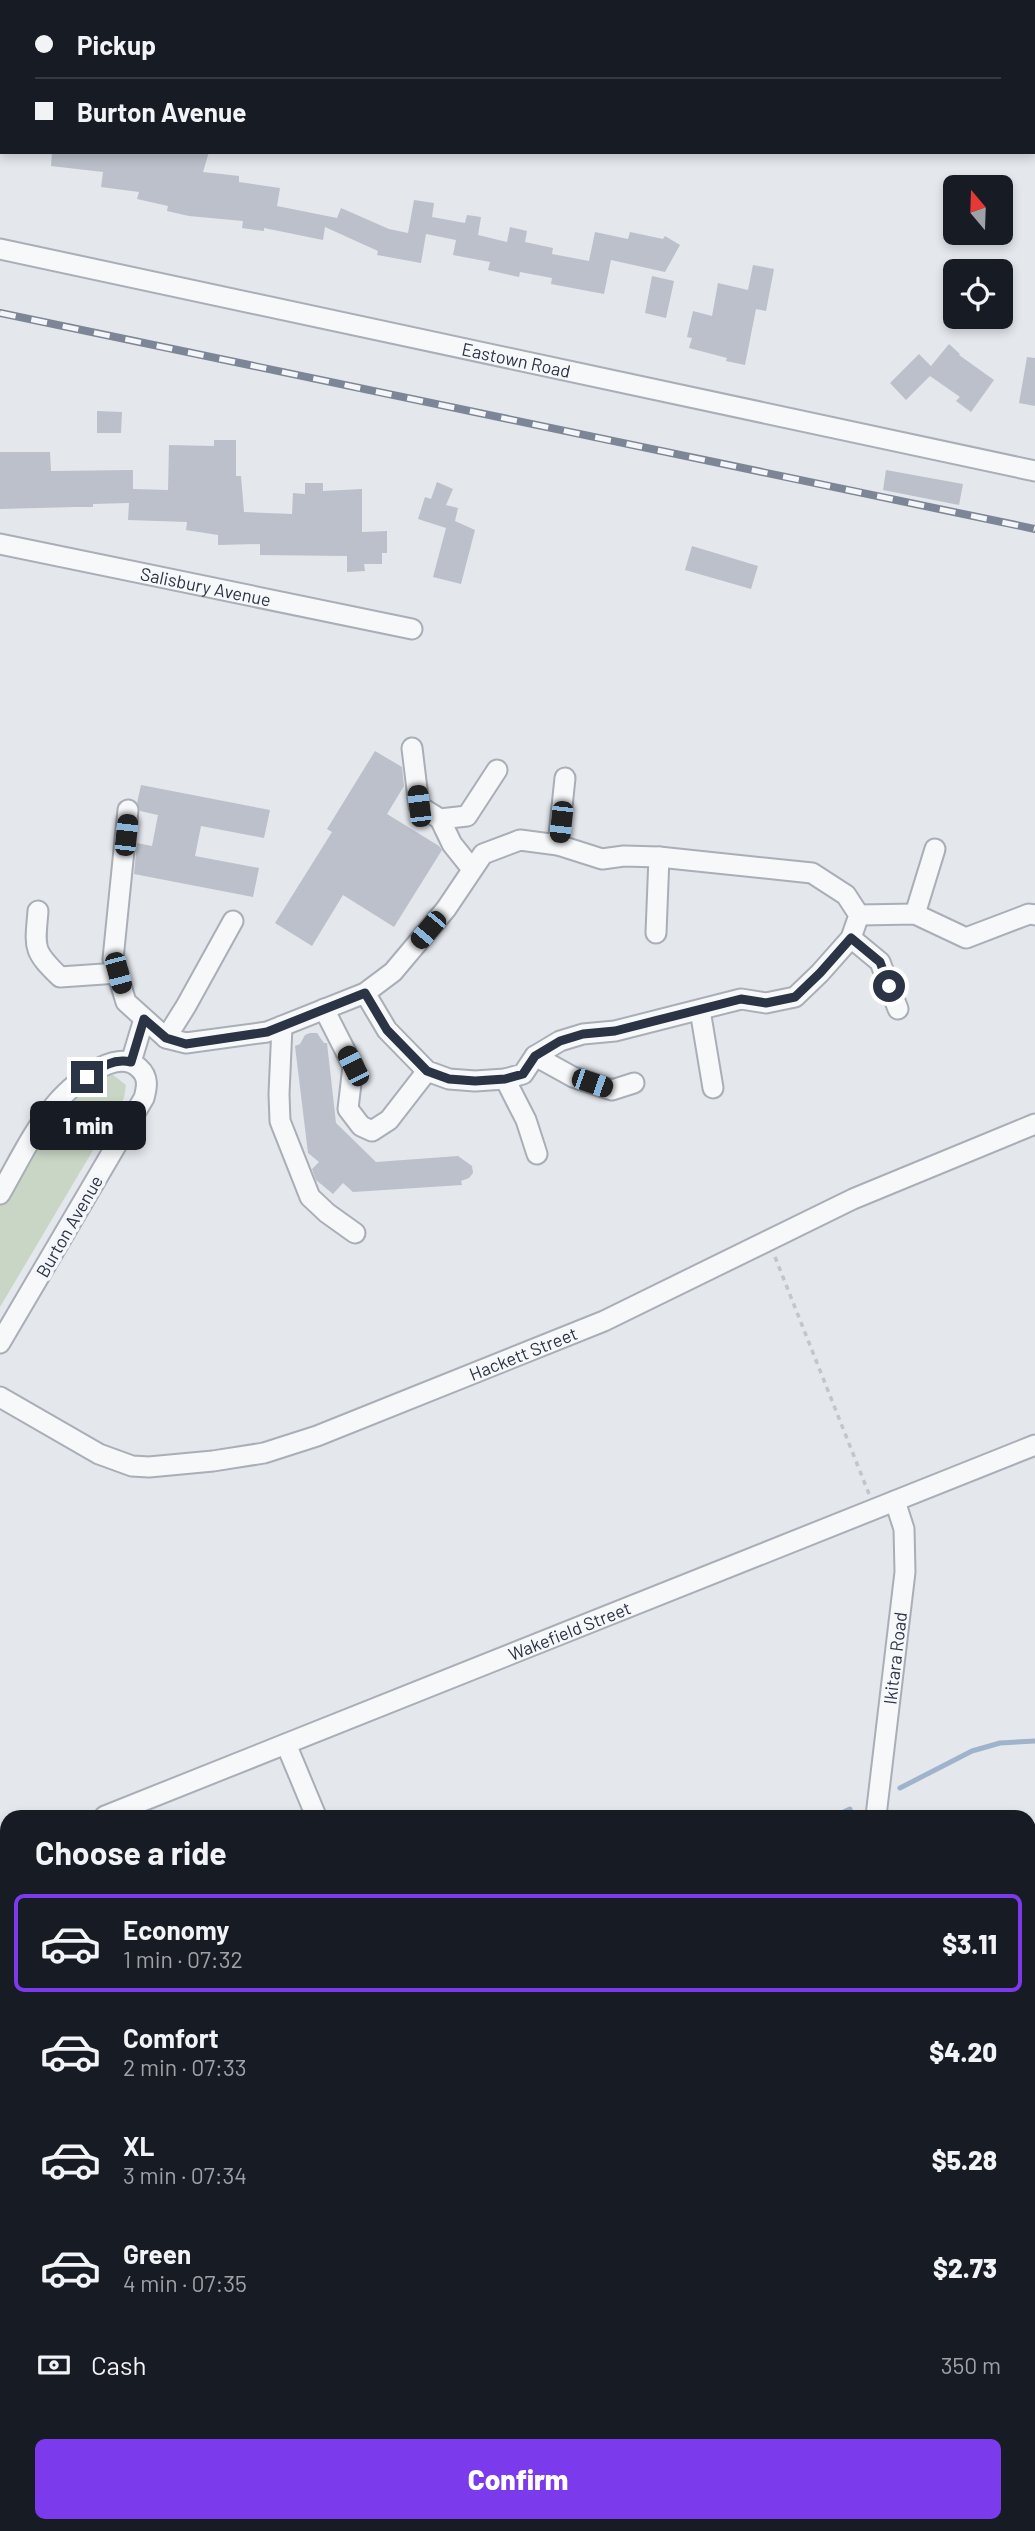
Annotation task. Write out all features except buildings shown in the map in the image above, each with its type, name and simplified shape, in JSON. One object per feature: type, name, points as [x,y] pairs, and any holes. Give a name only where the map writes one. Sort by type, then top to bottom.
[{"type":"street","name":"Eastown Road","points":[[0,249],[1035,471]]},
{"type":"street","name":"Salisbury Avenue","points":[[0,544],[412,629]]},
{"type":"street","points":[[412,748],[419,806],[439,819],[452,844],[472,869]]},
{"type":"street","points":[[439,819],[467,816],[497,770]]},
{"type":"street","points":[[558,845],[565,778]]},
{"type":"street","points":[[128,810],[113,959],[126,1002],[166,1038],[186,1044],[267,1032],[365,993],[393,972],[446,909],[483,853],[520,840],[558,845],[602,859],[624,856],[659,857],[812,873],[846,895],[859,915]]},
{"type":"street","points":[[915,914],[935,849]]},
{"type":"street","points":[[656,933],[659,857]]},
{"type":"street","points":[[38,911],[36,947],[41,958],[60,977],[118,973]]},
{"type":"street","points":[[859,915],[915,914],[966,938],[1029,914],[1035,915]]},
{"type":"street","points":[[365,993],[387,1030],[427,1071],[449,1079],[505,1079],[523,1074],[535,1056],[560,1041],[583,1034],[615,1031],[741,999],[766,1003],[795,997],[851,938],[859,915]]},
{"type":"street","points":[[166,1038],[233,921]]},
{"type":"street","points":[[851,938],[880,962],[898,1009]]},
{"type":"street","points":[[324,1009],[353,1066],[348,1109],[361,1126],[372,1131],[388,1119],[427,1071]]},
{"type":"street","points":[[700,1010],[713,1088]]},
{"type":"street","points":[[0,1194],[54,1105],[103,1065],[116,1061],[131,1062],[144,1019]]},
{"type":"street","points":[[282,1026],[280,1121],[310,1197],[355,1233]]},
{"type":"street","points":[[535,1056],[573,1077],[612,1090],[634,1083]]},
{"type":"street","name":"Burton Avenue","points":[[0,1343],[144,1098],[147,1085],[145,1075],[131,1062]]},
{"type":"street","points":[[505,1079],[526,1121],[537,1154]]},
{"type":"street","name":"Hackett Street","points":[[0,1397],[99,1454],[132,1466],[213,1461],[264,1452],[317,1436],[604,1321],[902,1177],[1035,1124]]},
{"type":"street","name":"Wakefield Street","points":[[120,1810],[1035,1446]]},
{"type":"street","name":"Ikitara Road","points":[[877,1810],[905,1572],[904,1529],[895,1501]]},
{"type":"street","points":[[286,1744],[314,1810]]},
{"type":"path","points":[[768,1241],[875,1509]]},
{"type":"green space","points":[[112,1074],[126,1085],[124,1098],[0,1307],[0,1192],[36,1130],[83,1091]]},
{"type":"waterway","points":[[900,1788],[972,1751],[1000,1743],[1035,1741]]},
{"type":"railway","points":[[0,313],[1035,529]]},
{"type":"route","points":[[87,1077],[103,1065],[123,1060],[131,1062],[144,1019],[166,1038],[186,1044],[267,1032],[365,993],[387,1030],[427,1071],[449,1079],[475,1081],[505,1079],[523,1074],[535,1056],[560,1041],[583,1034],[615,1031],[741,999],[766,1003],[795,997],[851,938],[880,962],[889,986]]}]
